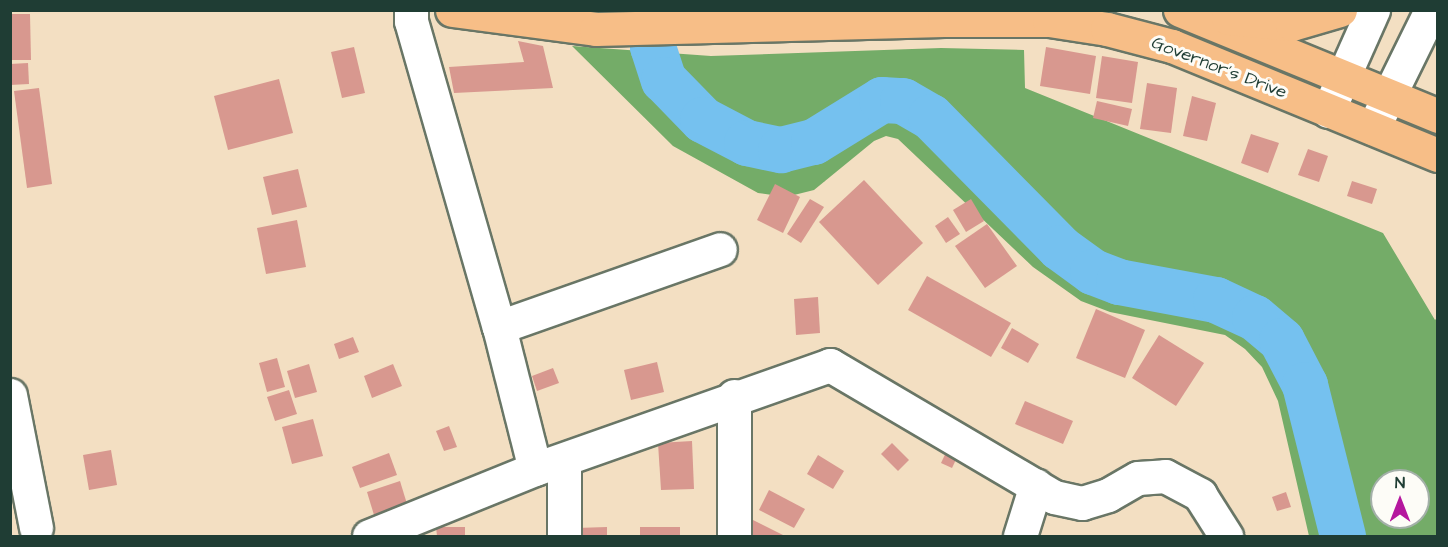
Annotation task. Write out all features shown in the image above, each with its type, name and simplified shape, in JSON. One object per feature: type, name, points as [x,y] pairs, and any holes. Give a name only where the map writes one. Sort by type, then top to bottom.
[{"type":"highway","name":"Governor's Drive","points":[[452,10],[596,29],[710,27],[969,15],[1049,20],[1107,29],[1172,46],[1437,155]]},
{"type":"highway","points":[[1180,11],[1292,24],[1340,10]]},
{"type":"highway","name":"Governor's Drive","points":[[1180,11],[1437,116]]},
{"type":"street","points":[[411,10],[411,21],[499,327],[549,464],[564,537]]},
{"type":"street","points":[[1328,111],[1373,10]]},
{"type":"street","points":[[1373,128],[1431,10]]},
{"type":"street","points":[[499,327],[720,249]]},
{"type":"street","points":[[369,537],[549,464],[734,396],[830,365],[1054,497],[1082,503],[1108,495],[1138,478],[1165,476],[1200,495],[1226,537]]},
{"type":"street","points":[[10,395],[36,527]]},
{"type":"street","points":[[734,396],[734,537]]},
{"type":"street","points":[[1020,537],[1036,485]]},
{"type":"green space","points":[[572,46],[711,56],[941,48],[1024,50],[1025,88],[1383,233],[1435,320],[1437,318],[1437,536],[1309,536],[1278,401],[1262,367],[1245,349],[1225,335],[1110,312],[1081,301],[1033,267],[898,139],[886,136],[874,141],[814,190],[786,197],[758,193],[673,146]]},
{"type":"building","points":[[10,14],[30,14],[31,60],[10,60]]},
{"type":"building","points":[[518,41],[543,46],[553,88],[454,93],[449,67],[524,62]]},
{"type":"building","points":[[354,47],[365,93],[342,98],[331,52]]},
{"type":"building","points":[[1046,47],[1096,56],[1090,94],[1040,86]]},
{"type":"building","points":[[1102,56],[1138,62],[1132,103],[1096,98]]},
{"type":"building","points":[[28,63],[29,84],[10,85],[10,64]]},
{"type":"building","points":[[279,79],[293,133],[228,150],[214,96]]},
{"type":"building","points":[[1147,83],[1177,88],[1171,133],[1140,129]]},
{"type":"building","points":[[39,88],[52,184],[27,188],[14,91]]},
{"type":"building","points":[[1192,96],[1216,103],[1207,141],[1183,136]]},
{"type":"building","points":[[1097,101],[1132,109],[1128,126],[1093,118]]},
{"type":"building","points":[[1251,134],[1279,143],[1268,173],[1241,163]]},
{"type":"building","points":[[1308,149],[1328,156],[1319,182],[1298,175]]},
{"type":"building","points":[[298,169],[307,207],[272,215],[263,177]]},
{"type":"building","points":[[864,180],[923,243],[878,285],[819,222]]},
{"type":"building","points":[[1352,181],[1377,189],[1372,204],[1347,196]]},
{"type":"building","points":[[775,184],[800,197],[783,233],[757,220]]},
{"type":"building","points":[[810,199],[824,207],[801,243],[787,234]]},
{"type":"building","points":[[971,199],[984,221],[966,232],[953,210]]},
{"type":"building","points":[[948,217],[960,234],[946,243],[935,226]]},
{"type":"building","points":[[297,220],[306,267],[266,274],[257,228]]},
{"type":"building","points":[[987,224],[1017,266],[985,288],[955,246]]},
{"type":"building","points":[[927,276],[1011,323],[991,357],[908,310]]},
{"type":"building","points":[[818,297],[820,333],[796,335],[794,299]]},
{"type":"building","points":[[1096,309],[1145,330],[1125,378],[1076,358]]},
{"type":"building","points":[[1012,328],[1039,344],[1028,363],[1001,348]]},
{"type":"building","points":[[1159,335],[1204,363],[1176,406],[1132,378]]},
{"type":"building","points":[[353,337],[359,352],[339,359],[334,344]]},
{"type":"building","points":[[277,358],[285,387],[267,392],[259,363]]},
{"type":"building","points":[[657,362],[664,392],[631,400],[624,370]]},
{"type":"building","points":[[309,364],[317,392],[295,398],[287,371]]},
{"type":"building","points":[[393,364],[402,386],[372,398],[364,376]]},
{"type":"building","points":[[553,368],[559,383],[537,391],[532,376]]},
{"type":"building","points":[[289,390],[297,414],[275,421],[267,397]]},
{"type":"building","points":[[1025,401],[1073,421],[1063,444],[1015,424]]},
{"type":"building","points":[[313,419],[323,456],[292,464],[282,427]]},
{"type":"building","points":[[449,426],[457,447],[444,451],[436,431]]},
{"type":"building","points":[[692,441],[694,489],[661,490],[658,443]]},
{"type":"building","points":[[892,443],[909,460],[898,471],[881,454]]},
{"type":"building","points":[[950,444],[961,449],[952,468],[941,463]]},
{"type":"building","points":[[111,450],[117,485],[89,490],[83,455]]},
{"type":"building","points":[[389,453],[397,475],[360,488],[352,467]]},
{"type":"building","points":[[818,455],[844,471],[833,489],[807,474]]},
{"type":"building","points":[[400,481],[407,504],[374,515],[367,492]]},
{"type":"building","points":[[769,490],[805,509],[794,528],[759,510]]},
{"type":"building","points":[[1286,492],[1291,507],[1277,511],[1272,497]]},
{"type":"building","points":[[751,519],[785,536],[743,536]]},
{"type":"building","points":[[436,527],[465,527],[465,536],[437,536]]},
{"type":"building","points":[[607,527],[607,536],[576,536],[576,528]]},
{"type":"building","points":[[640,527],[680,527],[680,536],[640,536]]},
{"type":"waterway","points":[[653,10],[653,47],[664,80],[703,120],[747,143],[781,150],[814,142],[882,100],[903,101],[931,117],[1060,248],[1093,272],[1119,282],[1216,300],[1255,318],[1282,341],[1305,385],[1343,536]]}]
